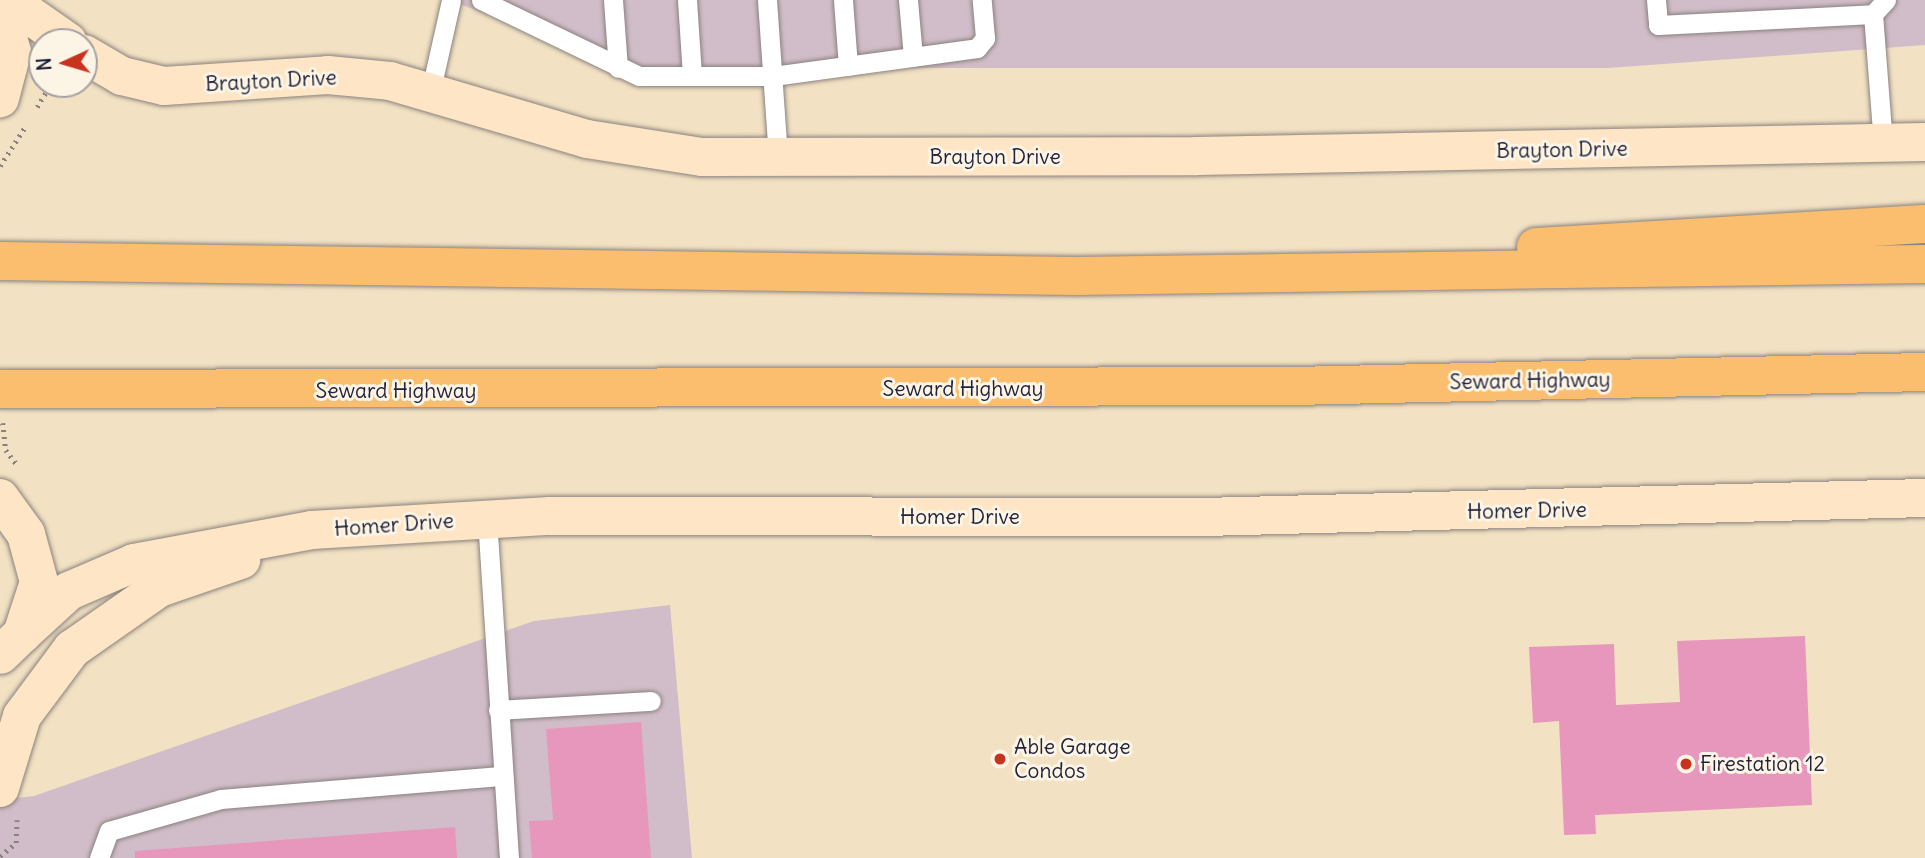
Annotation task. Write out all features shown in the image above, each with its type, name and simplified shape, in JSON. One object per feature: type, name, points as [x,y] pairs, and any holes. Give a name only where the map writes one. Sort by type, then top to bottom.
[{"type":"highway","points":[[1076,275],[1925,224]]},
{"type":"highway","points":[[0,261],[1076,275],[1925,264]]},
{"type":"highway","name":"Seward Highway","points":[[0,389],[210,392],[1293,386],[1925,372]]},
{"type":"highway","points":[[1843,375],[1925,378]]},
{"type":"street","points":[[8,0],[48,28]]},
{"type":"street","points":[[0,7],[12,52],[0,98]]},
{"type":"street","name":"Brayton Drive","points":[[98,62],[122,76],[164,86],[328,75],[430,89],[614,145],[679,155],[778,158],[1925,142]]},
{"type":"street","points":[[0,498],[26,534],[38,567],[37,596],[11,645]]},
{"type":"street","name":"Homer Drive","points":[[11,645],[69,591],[134,563],[252,536],[487,518],[1260,516],[1925,498]]},
{"type":"street","points":[[0,788],[10,745],[38,691],[72,649],[111,616],[201,572],[365,528]]},
{"type":"lane","points":[[430,89],[451,0]]},
{"type":"lane","points":[[481,0],[519,7],[618,68],[639,76],[773,76],[977,48],[985,38],[982,0]]},
{"type":"lane","points":[[613,0],[618,68]]},
{"type":"lane","points":[[687,0],[692,76]]},
{"type":"lane","points":[[767,0],[778,158]]},
{"type":"lane","points":[[843,0],[848,66]]},
{"type":"lane","points":[[908,0],[913,57]]},
{"type":"lane","points":[[1656,0],[1658,25],[1880,7],[1883,144]]},
{"type":"lane","points":[[487,518],[509,858]]},
{"type":"lane","points":[[498,710],[651,701]]},
{"type":"lane","points":[[100,858],[109,831],[221,799],[503,776]]},
{"type":"shaded area","points":[[447,0],[1925,0],[1925,45],[1608,68],[645,68]]},
{"type":"shaded area","points":[[670,605],[692,858],[0,858],[0,800],[34,796],[534,621]]},
{"type":"building","name":"Firestation 12","points":[[1805,636],[1812,805],[1595,815],[1596,834],[1564,835],[1559,721],[1533,723],[1529,647],[1614,644],[1616,705],[1680,702],[1677,641]]},
{"type":"building","points":[[641,722],[651,858],[532,858],[529,821],[553,820],[546,729]]},
{"type":"building","points":[[455,827],[457,858],[135,858],[135,851]]},
{"type":"place","name":"Able Garage Condos","points":[[1000,759]]},
{"type":"place","name":"Firestation 12","points":[[1686,764]]}]
